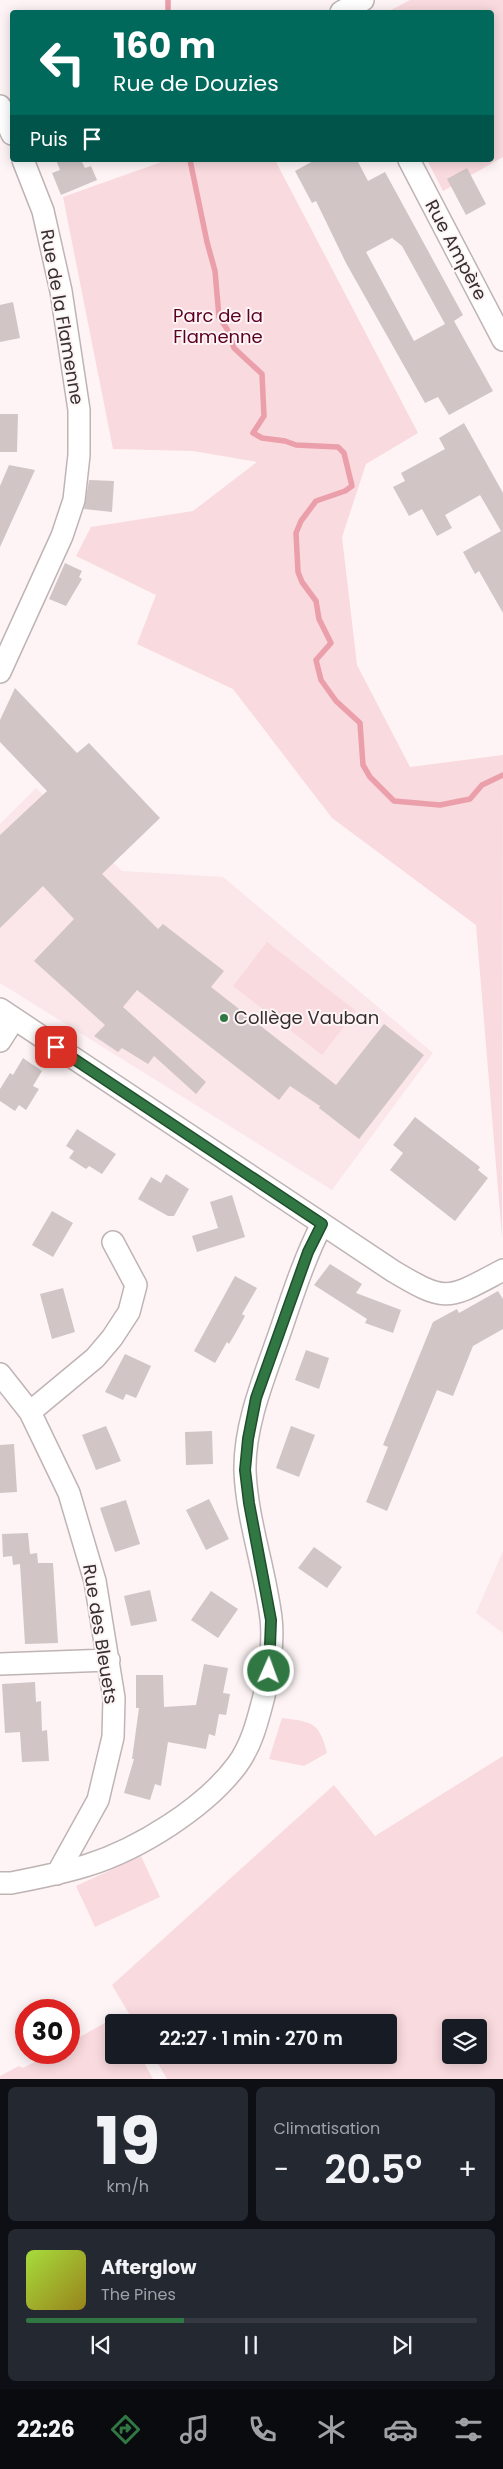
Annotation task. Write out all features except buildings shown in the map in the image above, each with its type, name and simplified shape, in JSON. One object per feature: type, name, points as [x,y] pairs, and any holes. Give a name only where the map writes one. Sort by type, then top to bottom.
[{"type":"street","points":[[344,10],[363,0]]},
{"type":"street","points":[[0,106],[10,129]]},
{"type":"street","name":"Rue de la Flamenne","points":[[0,672],[62,536],[74,500],[79,455],[79,410],[61,291],[43,211],[24,162]]},
{"type":"street","name":"Rue Ampère","points":[[410,162],[503,340]]},
{"type":"street","points":[[0,1041],[7,1014],[393,1271],[433,1293],[449,1295],[461,1292],[503,1270]]},
{"type":"street","points":[[0,1884],[57,1874],[90,1865],[131,1846],[178,1819],[212,1792],[238,1764],[256,1727],[269,1671],[271,1620],[249,1503],[245,1470],[248,1439],[260,1389],[308,1252],[322,1224]]},
{"type":"street","points":[[30,1412],[95,1358],[129,1312],[136,1285],[113,1242]]},
{"type":"street","name":"Rue des Bleuets","points":[[0,1374],[30,1412],[68,1493],[95,1581],[114,1698],[113,1737],[106,1773],[98,1800],[57,1874]]},
{"type":"street","points":[[0,1664],[109,1660]]},
{"type":"shaded area","name":"Collège Vauban","points":[[36,788],[122,871],[223,877],[433,1053],[332,1190],[0,983],[0,824]]},
{"type":"shaded area","points":[[503,1551],[503,1633],[476,1613]]},
{"type":"green space","points":[[410,0],[503,0],[503,157],[443,191],[428,162],[494,162],[494,10],[391,10]]},
{"type":"green space","name":"Parc de la Flamenne","points":[[161,162],[276,162],[418,433],[366,464],[342,537],[357,665],[410,767],[503,755],[502,1237],[476,925],[332,818],[233,689],[137,644],[156,595],[76,556],[91,527],[193,511],[257,462],[193,451],[113,449],[63,197]]},
{"type":"green space","points":[[267,942],[356,1011],[322,1055],[233,986]]},
{"type":"green space","points":[[282,1718],[313,1725],[321,1735],[327,1753],[304,1766],[269,1759]]},
{"type":"green space","points":[[503,1756],[503,2079],[167,2079],[158,2064],[397,2064],[397,2014],[129,2014],[112,1985],[334,1785],[375,1836]]},
{"type":"green space","points":[[141,1856],[160,1897],[95,1927],[76,1886]]},
{"type":"green space","points":[[105,2023],[105,2064],[145,2064],[153,2079],[0,2079],[0,2076],[19,2066],[23,2068],[31,2064],[80,2064],[80,2037]]},
{"type":"waterway","points":[[168,0],[168,10]]},
{"type":"waterway","points":[[190,162],[215,271],[219,317],[227,329],[234,348],[262,374],[264,416],[253,433],[262,438],[285,441],[296,445],[338,447],[344,453],[352,486],[345,491],[316,501],[301,521],[296,533],[298,572],[302,582],[316,601],[319,619],[331,643],[316,660],[321,680],[336,701],[360,723],[363,765],[370,777],[394,801],[440,805],[470,799],[482,785],[503,775]]},
{"type":"place","name":"Collège Vauban","points":[[224,1018]]},
{"type":"route","points":[[56,1047],[223,1156],[322,1224],[308,1252],[256,1398],[248,1439],[245,1470],[249,1503],[271,1620],[269,1671]]}]
